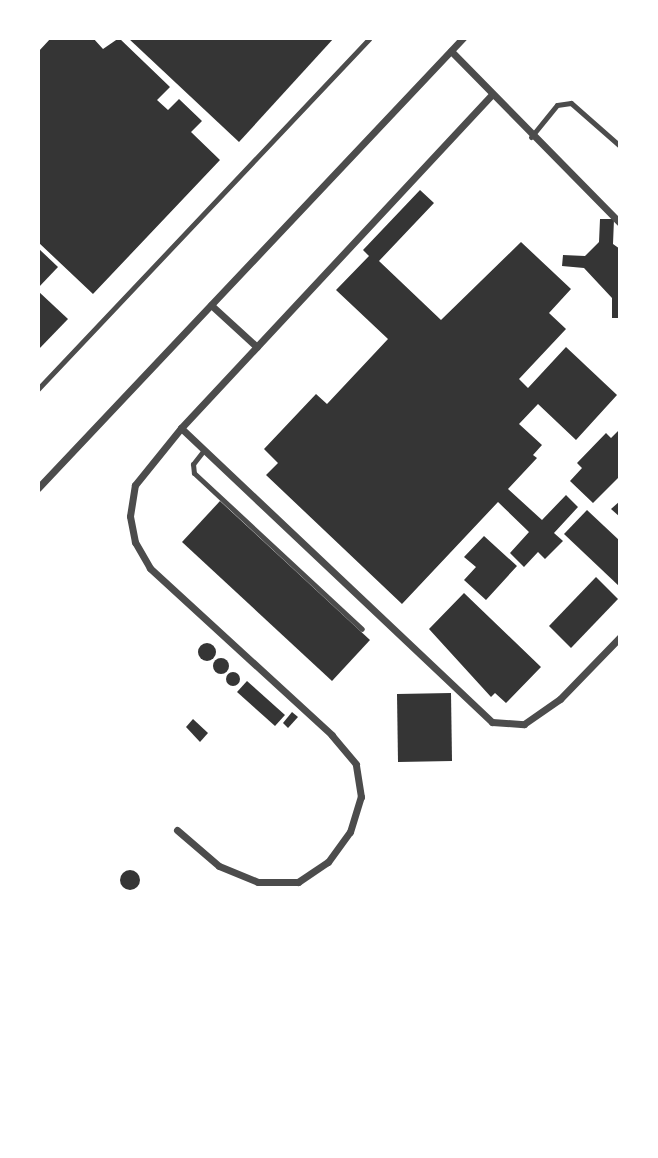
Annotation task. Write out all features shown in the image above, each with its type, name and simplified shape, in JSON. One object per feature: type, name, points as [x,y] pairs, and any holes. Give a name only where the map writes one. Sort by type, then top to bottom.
[{"type":"street","points":[[38,488],[463,38]]},
{"type":"street","points":[[451,51],[530,136],[620,223]]},
{"type":"street","points":[[177,830],[219,866],[258,882],[298,881],[328,862],[349,832],[361,797],[356,764],[332,735],[150,568],[135,542],[130,516],[135,485],[181,428],[491,96]]},
{"type":"street","points":[[211,305],[257,346]]},
{"type":"street","points":[[181,428],[492,722],[524,724],[560,699],[620,637]]},
{"type":"lane","points":[[38,389],[369,39]]},
{"type":"lane","points":[[530,136],[557,105],[571,103],[620,146]]},
{"type":"lane","points":[[204,450],[193,464],[194,473],[362,629]]},
{"type":"building","points":[[51,38],[93,38],[103,49],[119,38],[170,87],[157,100],[168,110],[179,99],[202,121],[191,132],[220,160],[93,294],[38,242],[38,52]]},
{"type":"building","points":[[128,38],[334,38],[239,142]]},
{"type":"building","points":[[420,190],[434,203],[379,261],[441,320],[521,242],[571,289],[549,313],[566,329],[519,379],[528,388],[566,347],[617,395],[576,440],[538,404],[519,424],[542,445],[533,455],[537,458],[508,489],[542,520],[566,495],[578,507],[554,533],[563,541],[545,559],[538,552],[524,567],[510,553],[529,532],[498,502],[402,604],[266,475],[278,463],[264,449],[316,394],[327,404],[388,339],[336,290],[369,256],[363,250]]},
{"type":"building","points":[[600,219],[614,219],[613,244],[620,249],[620,318],[612,318],[612,298],[584,268],[562,266],[563,255],[585,256],[599,242]]},
{"type":"building","points":[[38,248],[58,267],[38,288]]},
{"type":"building","points":[[38,291],[68,319],[38,350]]},
{"type":"building","points":[[620,429],[620,476],[593,503],[570,481],[582,468],[577,463],[606,433],[611,438]]},
{"type":"building","points":[[220,501],[370,640],[332,681],[182,542]]},
{"type":"building","points":[[620,501],[620,517],[611,509]]},
{"type":"building","points":[[587,510],[620,541],[620,587],[564,534]]},
{"type":"building","points":[[484,536],[517,566],[486,600],[464,580],[476,567],[464,557]]},
{"type":"building","points":[[596,577],[618,599],[571,648],[549,626]]},
{"type":"building","points":[[464,593],[541,667],[506,703],[495,693],[491,697],[429,629]]},
{"type":"building","points":[[207,643],[213,646],[216,652],[213,658],[207,661],[201,658],[198,652],[201,646]]},
{"type":"building","points":[[221,658],[227,660],[227,672],[221,674],[215,672],[213,666],[215,660]]},
{"type":"building","points":[[230,672],[236,672],[240,679],[236,686],[230,686],[226,682],[226,676]]},
{"type":"building","points":[[247,681],[285,715],[275,726],[237,692]]},
{"type":"building","points":[[451,693],[452,761],[398,762],[397,694]]},
{"type":"building","points":[[292,712],[298,717],[288,728],[283,723]]},
{"type":"building","points":[[193,719],[208,733],[200,742],[186,727]]},
{"type":"building","points":[[130,870],[137,873],[140,880],[137,887],[130,890],[123,887],[120,880],[123,873]]}]
